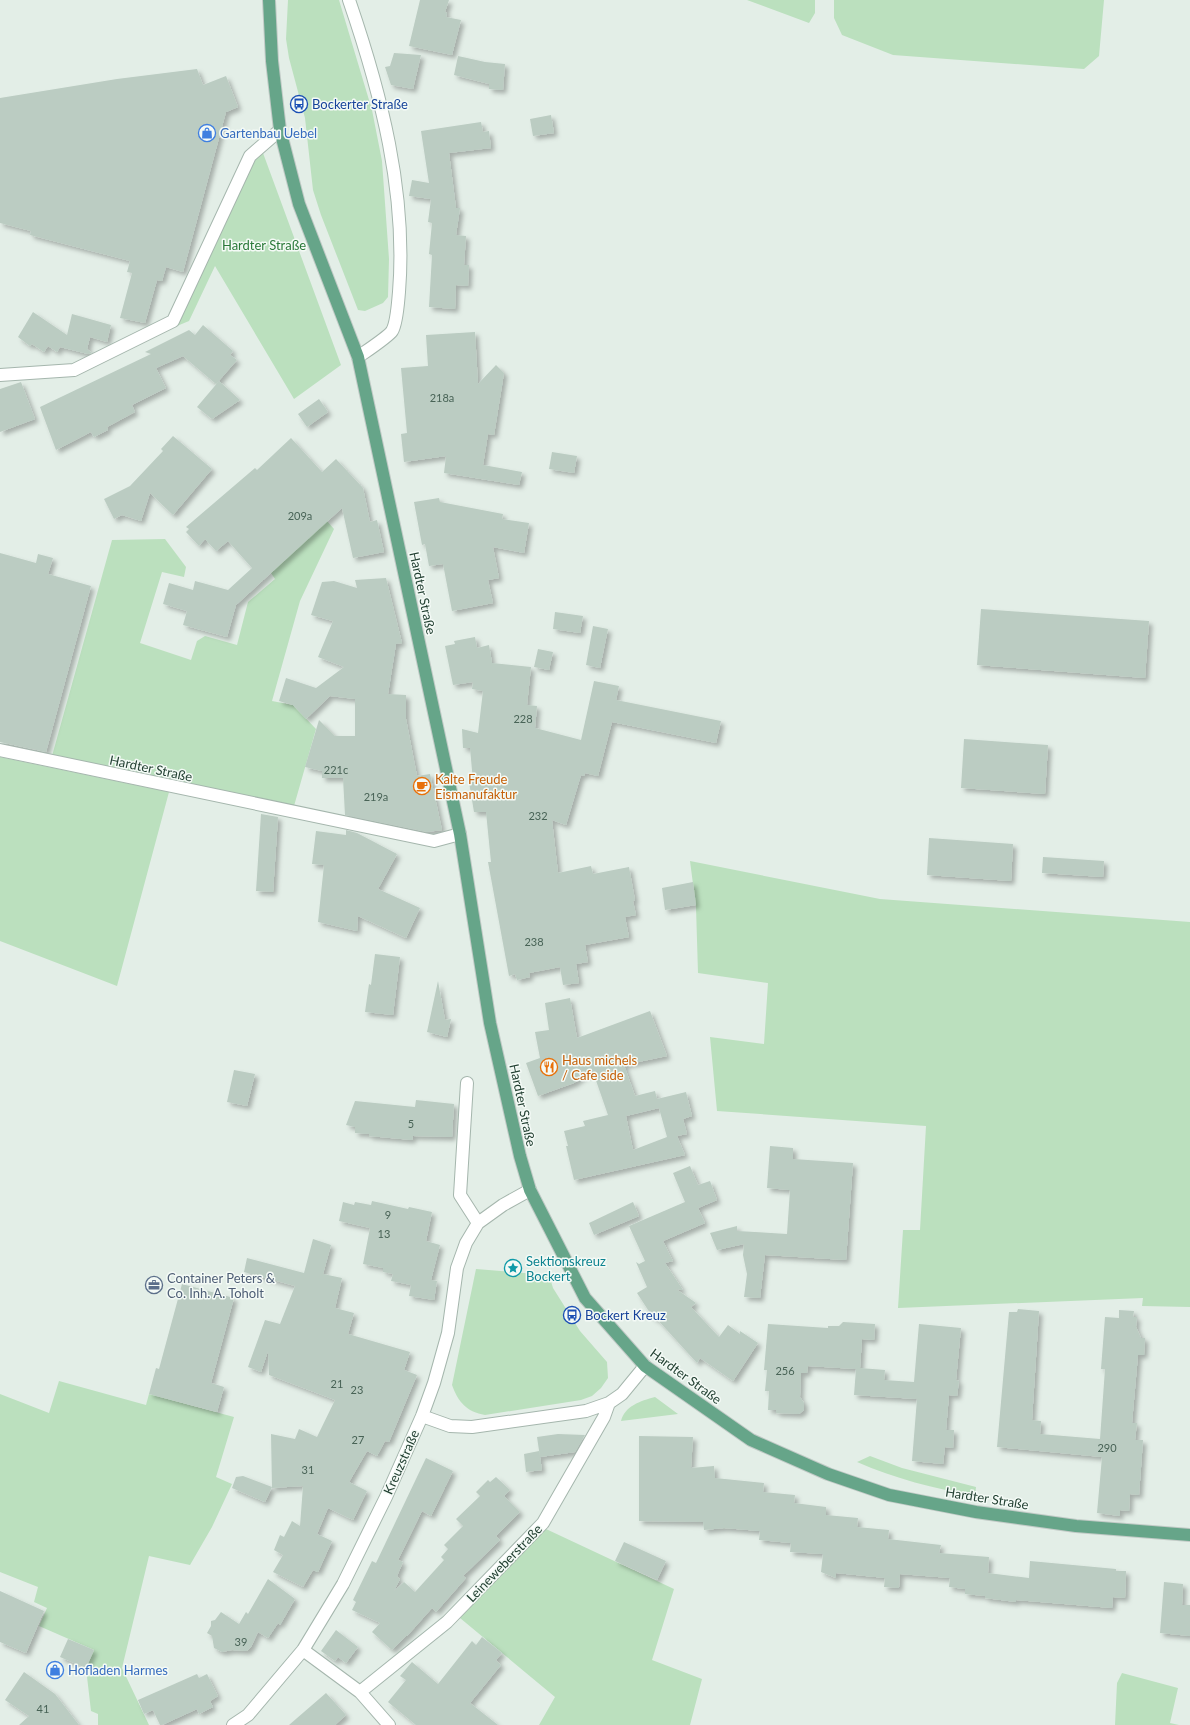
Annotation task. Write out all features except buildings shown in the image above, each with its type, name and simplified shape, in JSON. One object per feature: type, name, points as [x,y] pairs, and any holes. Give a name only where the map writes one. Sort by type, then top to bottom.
[{"type":"main road","name":"Hardter Straße","points":[[269,0],[272,61],[280,130],[300,204],[358,357],[460,834],[490,1023],[520,1156],[530,1190],[585,1298],[645,1366],[751,1440],[828,1474],[889,1495],[976,1512],[1076,1526],[1190,1535]]},
{"type":"street","points":[[349,0],[380,101],[394,176],[401,227],[401,268],[397,311],[392,331],[358,357]]},
{"type":"street","points":[[0,375],[74,370],[173,321],[250,156],[280,130]]},
{"type":"street","name":"Hardter Straße","points":[[0,750],[434,841],[460,834]]},
{"type":"street","points":[[467,1083],[460,1195],[478,1223]]},
{"type":"street","name":"Kreuzstraße","points":[[234,1725],[248,1715],[303,1650],[343,1584],[386,1497],[422,1416],[434,1383],[448,1333],[457,1268],[466,1243],[478,1223],[503,1205],[530,1190]]},
{"type":"street","name":"Leineweberstraße","points":[[422,1416],[450,1426],[472,1427],[586,1411],[609,1403],[622,1394],[645,1366]]},
{"type":"street","name":"Leineweberstraße","points":[[360,1692],[447,1622],[543,1523],[604,1417],[609,1403]]},
{"type":"street","points":[[303,1650],[360,1692],[389,1725]]},
{"type":"green space","points":[[288,0],[339,0],[372,110],[382,161],[389,259],[388,297],[383,303],[365,311],[358,310],[321,215],[313,190],[305,118],[289,58],[286,39]]},
{"type":"green space","points":[[747,0],[815,0],[815,13],[809,23]]},
{"type":"green space","points":[[834,0],[1104,0],[1099,56],[1084,69],[893,55],[842,35],[834,18]]},
{"type":"green space","points":[[263,153],[341,365],[294,399],[215,266],[189,321],[177,326],[252,163]]},
{"type":"green space","points":[[327,521],[334,529],[300,601],[272,701],[293,705],[316,729],[294,806],[52,756],[112,540],[165,539],[186,567],[184,577],[162,572],[140,643],[191,660],[197,641],[205,636],[237,645],[248,602],[275,579],[271,573]]},
{"type":"green space","points":[[0,757],[169,792],[117,986],[0,941]]},
{"type":"green space","points":[[690,861],[880,899],[1190,922],[1190,1307],[1142,1306],[1143,1298],[898,1308],[903,1230],[920,1230],[926,1126],[717,1111],[710,1037],[764,1044],[768,983],[698,973],[696,907]]},
{"type":"green space","points":[[476,1269],[549,1275],[553,1288],[580,1331],[607,1362],[608,1378],[601,1388],[592,1396],[581,1400],[485,1415],[468,1409],[460,1401],[452,1385]]},
{"type":"green space","points":[[59,1381],[146,1405],[149,1394],[234,1417],[216,1477],[232,1484],[212,1527],[190,1565],[149,1556],[122,1668],[149,1725],[98,1725],[98,1714],[91,1711],[86,1668],[94,1650],[39,1626],[47,1608],[34,1602],[38,1587],[0,1572],[0,1394],[49,1413]]},
{"type":"green space","points":[[655,1397],[678,1414],[621,1421],[626,1411],[634,1405]]},
{"type":"green space","points":[[870,1456],[902,1468],[976,1487],[975,1496],[915,1482],[857,1462]]},
{"type":"green space","points":[[546,1529],[674,1589],[652,1660],[702,1679],[690,1725],[539,1725],[555,1697],[460,1618]]},
{"type":"green space","points":[[1122,1673],[1178,1688],[1170,1723],[1179,1725],[1115,1725],[1117,1683]]},
{"type":"place","name":"Bockerter Straße","points":[[299,104]]},
{"type":"place","name":"Gartenbau Uebel","points":[[207,133]]},
{"type":"place","name":"Kalte Freude Eismanufaktur","points":[[422,786]]},
{"type":"place","name":"Haus michels / Cafe side","points":[[549,1067]]},
{"type":"place","name":"Sektionskreuz Bockert","points":[[513,1268]]},
{"type":"place","name":"Container Peters & Co. Inh. A. Toholt","points":[[154,1285]]},
{"type":"place","name":"Bockert Kreuz","points":[[572,1315]]},
{"type":"place","name":"Hofladen Harmes","points":[[55,1670]]}]
